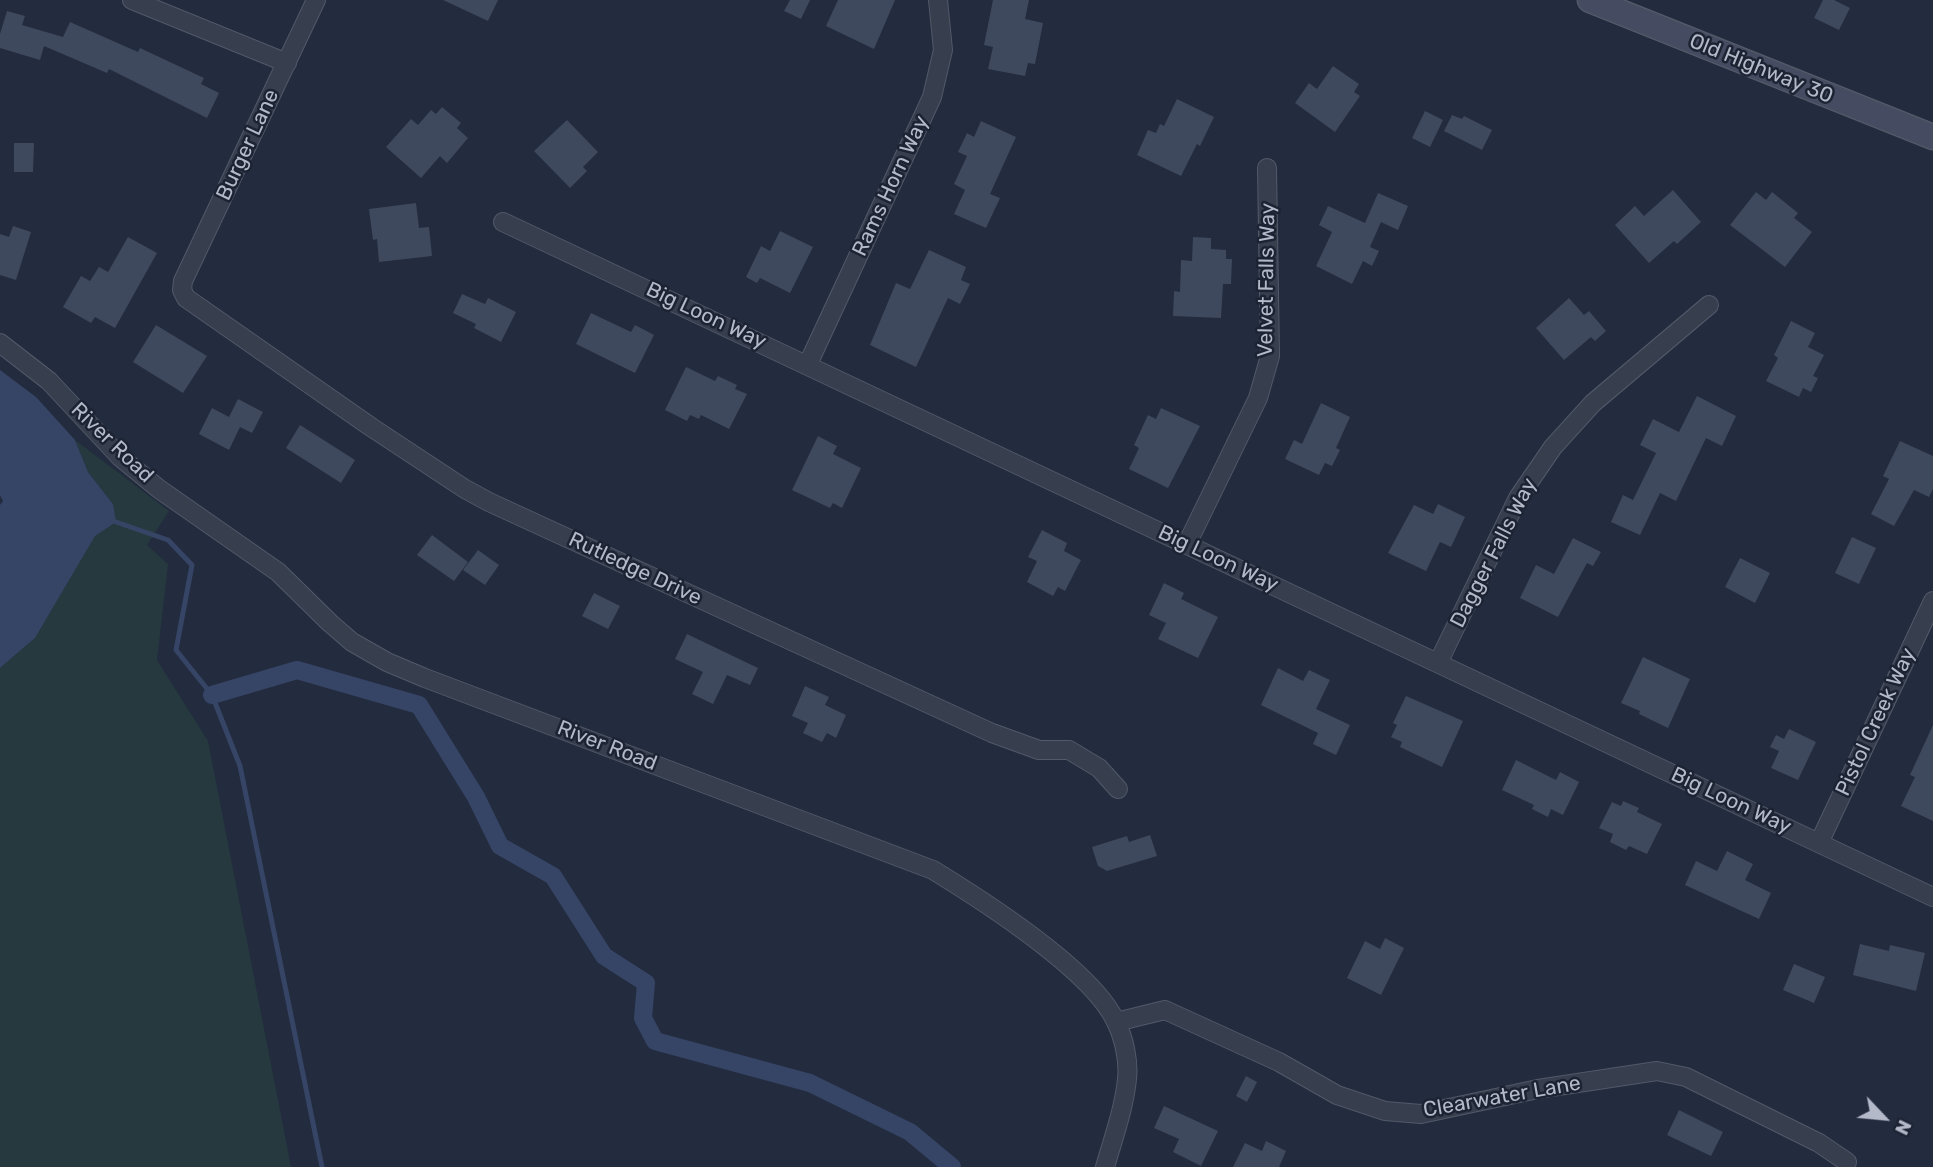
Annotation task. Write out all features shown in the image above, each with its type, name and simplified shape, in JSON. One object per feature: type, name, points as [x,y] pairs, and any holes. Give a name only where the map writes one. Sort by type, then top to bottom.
[{"type":"street","points":[[132,0],[287,63]]},
{"type":"street","name":"Burger Lane","points":[[181,290],[316,0]]},
{"type":"street","name":"Rams Horn Way","points":[[808,364],[932,97],[943,50],[941,7],[938,0]]},
{"type":"street","name":"Old Highway 30","points":[[1590,0],[1933,137]]},
{"type":"street","name":"Velvet Falls Way","points":[[1187,544],[1258,398],[1270,356],[1267,168]]},
{"type":"street","name":"Big Loon Way","points":[[503,222],[1933,897]]},
{"type":"street","name":"Rutledge Drive","points":[[181,290],[186,298],[214,319],[371,427],[477,495],[992,733],[1040,750],[1069,750],[1099,768],[1118,789]]},
{"type":"street","name":"Dagger Falls Way","points":[[1438,663],[1518,498],[1553,447],[1593,403],[1709,305]]},
{"type":"street","name":"River Road","points":[[0,343],[49,381],[130,465],[159,489],[278,572],[352,642],[387,662],[933,870],[984,901],[1068,966],[1104,1002],[1116,1022],[1124,1045],[1127,1078],[1105,1167]]},
{"type":"street","name":"Pistol Creek Way","points":[[1819,843],[1933,601]]},
{"type":"street","name":"Clearwater Lane","points":[[1116,1022],[1165,1010],[1279,1062],[1337,1095],[1385,1111],[1421,1114],[1538,1089],[1657,1071],[1686,1077],[1819,1143],[1847,1162]]},
{"type":"shaded area","points":[[75,440],[169,511],[147,545],[168,564],[157,660],[208,741],[291,1167],[0,1167],[0,668],[35,638],[113,504],[88,472]]},
{"type":"water","points":[[0,370],[36,397],[75,440],[88,472],[113,504],[116,522],[95,536],[35,638],[0,668],[0,505],[3,501],[0,495]]},
{"type":"building","points":[[443,0],[498,0],[488,21]]},
{"type":"building","points":[[790,0],[810,0],[801,19],[784,11]]},
{"type":"building","points":[[838,0],[895,0],[874,49],[826,26]]},
{"type":"building","points":[[993,0],[1029,0],[1025,19],[1043,23],[1035,64],[1028,63],[1025,76],[988,69],[993,47],[984,45]]},
{"type":"building","points":[[1823,0],[1834,0],[1850,8],[1839,30],[1814,18]]},
{"type":"building","points":[[7,11],[25,16],[22,25],[63,37],[70,22],[138,52],[140,48],[204,78],[201,84],[219,93],[207,118],[109,69],[107,73],[44,46],[40,60],[0,48],[0,34]]},
{"type":"building","points":[[1333,66],[1359,84],[1354,92],[1360,96],[1335,132],[1295,103],[1309,83],[1317,89]]},
{"type":"building","points":[[1177,99],[1214,117],[1181,176],[1137,155],[1148,130],[1156,133],[1160,124],[1164,126]]},
{"type":"building","points":[[442,107],[461,123],[457,128],[468,138],[447,163],[440,156],[421,178],[386,147],[411,119],[418,125],[431,110],[436,114]]},
{"type":"building","points":[[1425,111],[1443,120],[1430,147],[1412,138]]},
{"type":"building","points":[[1452,115],[1462,119],[1464,116],[1492,130],[1482,150],[1444,131]]},
{"type":"building","points":[[567,120],[598,152],[583,167],[587,171],[570,188],[534,151]]},
{"type":"building","points":[[981,121],[1016,137],[990,194],[1000,198],[986,228],[954,214],[965,190],[954,184],[967,156],[958,152],[967,133],[974,137]]},
{"type":"building","points":[[14,143],[34,143],[33,172],[14,172]]},
{"type":"building","points":[[1673,190],[1701,222],[1677,244],[1674,241],[1649,263],[1615,225],[1635,206],[1644,216]]},
{"type":"building","points":[[1756,192],[1766,200],[1772,192],[1798,213],[1794,218],[1812,232],[1785,267],[1730,225]]},
{"type":"building","points":[[1378,193],[1408,206],[1398,230],[1381,222],[1370,247],[1379,251],[1372,266],[1363,261],[1352,284],[1316,266],[1332,232],[1319,225],[1328,206],[1365,223]]},
{"type":"building","points":[[416,203],[419,228],[429,227],[432,256],[379,262],[377,239],[373,240],[369,209]]},
{"type":"building","points":[[13,226],[31,232],[16,280],[0,275],[0,234],[9,237]]},
{"type":"building","points":[[780,231],[813,247],[790,293],[760,278],[757,283],[746,277],[761,246],[770,251]]},
{"type":"building","points":[[128,237],[157,253],[115,328],[95,317],[91,323],[63,307],[81,276],[90,281],[99,267],[108,272]]},
{"type":"building","points":[[1193,237],[1211,238],[1211,249],[1226,250],[1226,259],[1232,259],[1231,284],[1223,284],[1221,318],[1173,316],[1174,291],[1180,292],[1181,260],[1192,261]]},
{"type":"building","points":[[929,250],[966,267],[961,280],[970,284],[960,304],[948,298],[916,367],[870,345],[896,283],[910,289]]},
{"type":"building","points":[[462,294],[485,304],[488,298],[516,312],[501,342],[474,328],[476,324],[453,313]]},
{"type":"building","points":[[1569,298],[1584,315],[1589,311],[1606,331],[1595,341],[1591,337],[1564,360],[1536,328]]},
{"type":"building","points":[[591,313],[631,332],[635,325],[654,335],[635,373],[576,344]]},
{"type":"building","points":[[1791,321],[1815,333],[1808,347],[1824,355],[1813,376],[1818,378],[1811,392],[1803,388],[1799,397],[1766,381],[1778,358],[1774,355]]},
{"type":"building","points":[[156,325],[207,356],[183,393],[133,362]]},
{"type":"building","points":[[686,367],[715,381],[718,376],[737,385],[735,389],[747,394],[729,429],[701,415],[699,419],[690,415],[687,421],[665,410]]},
{"type":"building","points":[[1697,396],[1736,416],[1722,446],[1706,438],[1676,501],[1660,493],[1640,535],[1611,522],[1623,495],[1633,500],[1656,453],[1640,445],[1653,419],[1679,432]]},
{"type":"building","points":[[238,399],[263,412],[252,433],[240,427],[229,450],[199,434],[212,408],[229,417]]},
{"type":"building","points":[[1321,403],[1350,417],[1336,448],[1340,450],[1332,466],[1325,463],[1319,475],[1285,459],[1294,440],[1302,444]]},
{"type":"building","points":[[1161,408],[1200,426],[1168,488],[1129,469],[1139,448],[1134,445],[1148,415],[1156,419]]},
{"type":"building","points":[[300,425],[355,460],[341,483],[286,448]]},
{"type":"building","points":[[818,436],[837,446],[833,454],[861,468],[842,508],[833,503],[830,508],[792,490]]},
{"type":"building","points":[[1900,441],[1933,456],[1933,489],[1929,497],[1914,490],[1894,526],[1871,514],[1889,479],[1883,476]]},
{"type":"building","points":[[1438,504],[1465,517],[1451,547],[1440,542],[1426,571],[1388,553],[1414,505],[1433,514]]},
{"type":"building","points":[[1042,530],[1067,543],[1064,551],[1081,560],[1065,591],[1058,587],[1053,596],[1027,582],[1037,561],[1028,557]]},
{"type":"building","points":[[432,535],[468,562],[454,581],[417,555]]},
{"type":"building","points":[[1852,537],[1876,548],[1859,584],[1835,573]]},
{"type":"building","points":[[1573,538],[1601,552],[1593,566],[1587,563],[1558,617],[1520,598],[1536,565],[1554,574]]},
{"type":"building","points":[[478,550],[499,565],[485,585],[463,570]]},
{"type":"building","points":[[1740,558],[1770,573],[1755,603],[1725,587]]},
{"type":"building","points":[[1164,583],[1184,593],[1181,599],[1218,617],[1198,658],[1158,639],[1166,623],[1149,615]]},
{"type":"building","points":[[594,593],[620,606],[608,629],[582,616]]},
{"type":"building","points":[[687,634],[758,668],[750,685],[727,675],[713,704],[692,694],[703,672],[675,659]]},
{"type":"building","points":[[1643,657],[1690,679],[1668,728],[1621,703]]},
{"type":"building","points":[[1278,668],[1303,681],[1309,670],[1330,680],[1316,709],[1350,725],[1336,755],[1313,744],[1318,733],[1261,705]]},
{"type":"building","points":[[805,686],[829,697],[825,705],[846,715],[836,738],[827,733],[822,742],[803,733],[808,723],[792,716]]},
{"type":"building","points":[[1406,696],[1463,721],[1442,767],[1400,747],[1402,742],[1391,737],[1397,725],[1393,723]]},
{"type":"building","points":[[1933,725],[1933,821],[1901,806],[1915,777],[1910,775]]},
{"type":"building","points":[[1789,729],[1816,742],[1798,780],[1771,768],[1779,751],[1770,747],[1776,735],[1784,739]]},
{"type":"building","points":[[1516,760],[1556,780],[1560,772],[1579,782],[1563,815],[1551,809],[1548,817],[1532,809],[1534,805],[1502,790]]},
{"type":"building","points":[[1623,801],[1639,808],[1637,812],[1662,824],[1647,854],[1629,846],[1626,850],[1610,842],[1613,834],[1599,828],[1612,802],[1621,806]]},
{"type":"building","points":[[1150,835],[1157,856],[1107,871],[1098,866],[1092,847],[1127,836],[1129,842]]},
{"type":"building","points":[[1727,851],[1753,864],[1745,880],[1771,893],[1759,919],[1685,885],[1696,861],[1717,871]]},
{"type":"building","points":[[1385,938],[1404,948],[1381,995],[1347,978],[1365,941],[1380,949]]},
{"type":"building","points":[[1860,944],[1889,951],[1890,945],[1925,953],[1916,991],[1853,975]]},
{"type":"building","points":[[1794,964],[1825,977],[1814,1003],[1783,990]]},
{"type":"building","points":[[1246,1076],[1257,1082],[1247,1102],[1236,1096]]},
{"type":"building","points":[[1164,1106],[1218,1131],[1201,1166],[1173,1152],[1179,1139],[1154,1128]]},
{"type":"building","points":[[1679,1110],[1723,1132],[1711,1156],[1667,1135]]},
{"type":"building","points":[[1266,1141],[1286,1151],[1279,1167],[1233,1167],[1245,1143],[1262,1151]]},
{"type":"waterway","points":[[116,522],[168,540],[192,565],[176,650],[212,695],[240,766],[322,1167]]},
{"type":"waterway","points":[[212,695],[297,670],[419,705],[476,797],[500,846],[553,876],[604,956],[646,983],[643,1018],[655,1041],[810,1083],[910,1132],[952,1167]]}]
